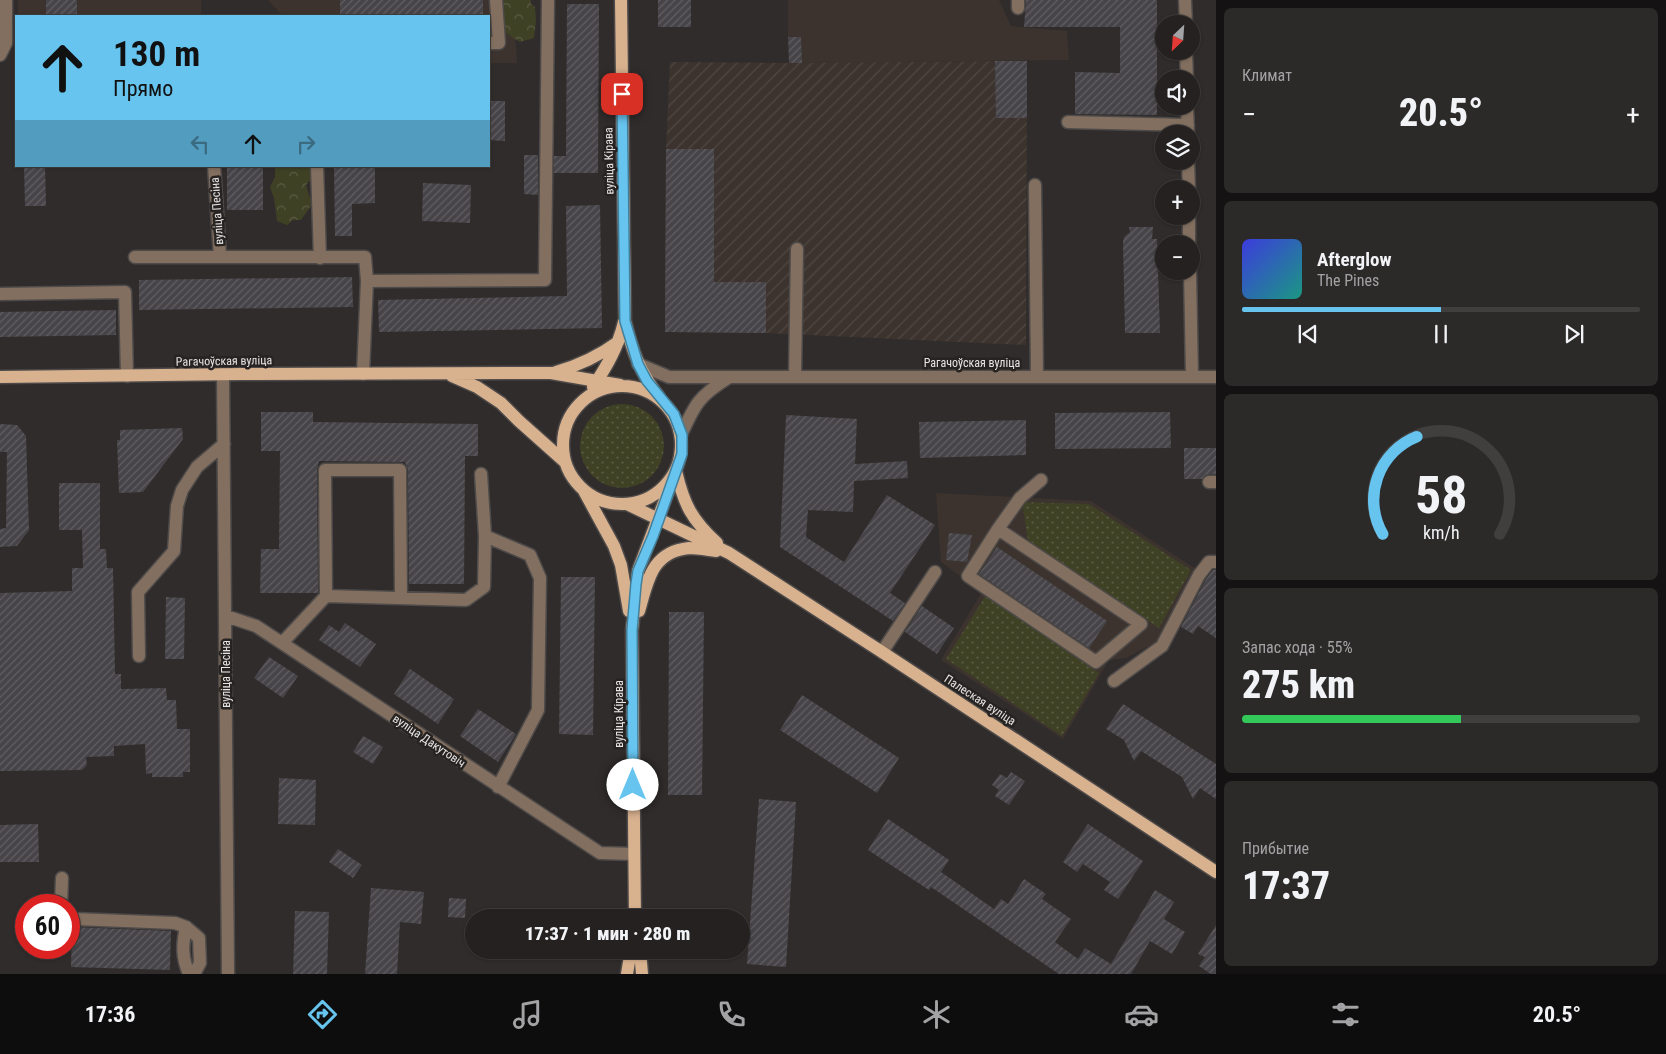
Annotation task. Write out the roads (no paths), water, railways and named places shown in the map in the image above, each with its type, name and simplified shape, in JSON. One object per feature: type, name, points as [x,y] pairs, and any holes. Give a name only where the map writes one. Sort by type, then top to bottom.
[{"type":"main road","name":"вуліца Кірава","points":[[588,396],[614,354],[625,321],[621,0]]},
{"type":"main road","name":"вуліца Кірава","points":[[625,321],[638,364],[647,381],[659,397]]},
{"type":"main road","points":[[551,373],[578,365],[600,355],[620,340]]},
{"type":"main road","name":"Рагачоўская вуліца","points":[[0,377],[551,373],[620,385]]},
{"type":"main road","name":"Рагачоўская вуліца","points":[[448,374],[477,387],[501,403],[565,462]]},
{"type":"main road","points":[[620,385],[641,388],[659,397],[674,414],[682,435],[682,454],[676,471],[664,488],[647,499],[627,504],[604,502],[584,491],[573,478],[565,462],[563,447],[566,426],[577,406],[588,396],[604,388],[620,385]]},
{"type":"main road","name":"вуліца Кірава","points":[[635,909],[632,630],[638,571],[676,471]]},
{"type":"main road","name":"Палеская вуліца","points":[[676,471],[681,493],[689,512],[705,532],[729,553]]},
{"type":"main road","name":"вуліца Кірава","points":[[584,491],[614,546],[621,565],[632,630]]},
{"type":"main road","name":"Палеская вуліца","points":[[627,504],[729,553],[1216,872]]},
{"type":"main road","points":[[632,630],[652,571],[662,557],[675,551],[690,548],[729,553]]},
{"type":"main road","points":[[627,974],[630,959]]},
{"type":"main road","points":[[641,959],[642,974]]},
{"type":"main road","points":[[642,959],[648,974]]},
{"type":"street","points":[[0,54],[6,43],[6,0]]},
{"type":"street","points":[[490,43],[499,43],[496,0]]},
{"type":"street","points":[[367,281],[544,280],[548,0]]},
{"type":"street","points":[[1185,0],[1186,15]]},
{"type":"street","points":[[1068,122],[1155,128]]},
{"type":"street","name":"вуліца Песіна","points":[[214,167],[220,256]]},
{"type":"street","points":[[317,167],[320,258]]},
{"type":"street","points":[[1035,185],[1036,376]]},
{"type":"street","points":[[795,377],[797,249]]},
{"type":"street","points":[[134,257],[365,257],[367,281],[363,374]]},
{"type":"street","points":[[1190,280],[1192,376]]},
{"type":"street","points":[[0,294],[125,292],[127,376]]},
{"type":"street","name":"Рагачоўская вуліца","points":[[638,364],[669,377],[1216,377]]},
{"type":"street","name":"вуліца Песіна","points":[[224,374],[228,974]]},
{"type":"street","points":[[682,435],[694,407],[709,390],[728,378]]},
{"type":"street","points":[[140,656],[138,592],[174,551],[177,506],[182,490],[197,467],[224,444]]},
{"type":"street","points":[[282,643],[326,596],[325,470],[400,470],[401,597]]},
{"type":"street","points":[[326,596],[466,600],[484,586],[485,536],[481,474]]},
{"type":"street","points":[[998,529],[1142,624],[1096,662],[968,576],[998,529],[1020,498],[1041,480]]},
{"type":"street","points":[[485,536],[530,555],[540,578],[538,710],[498,787]]},
{"type":"street","points":[[1114,681],[1162,646],[1199,575],[1209,562],[1216,562]]},
{"type":"street","points":[[882,652],[936,572]]},
{"type":"street","name":"вуліца Дакутовіч","points":[[226,616],[256,626],[600,854],[634,854]]},
{"type":"street","points":[[61,894],[62,878]]},
{"type":"street","points":[[80,919],[175,923],[186,928],[199,938],[200,963],[194,974]]},
{"type":"street","points":[[186,928],[183,939],[184,962],[190,974]]}]
